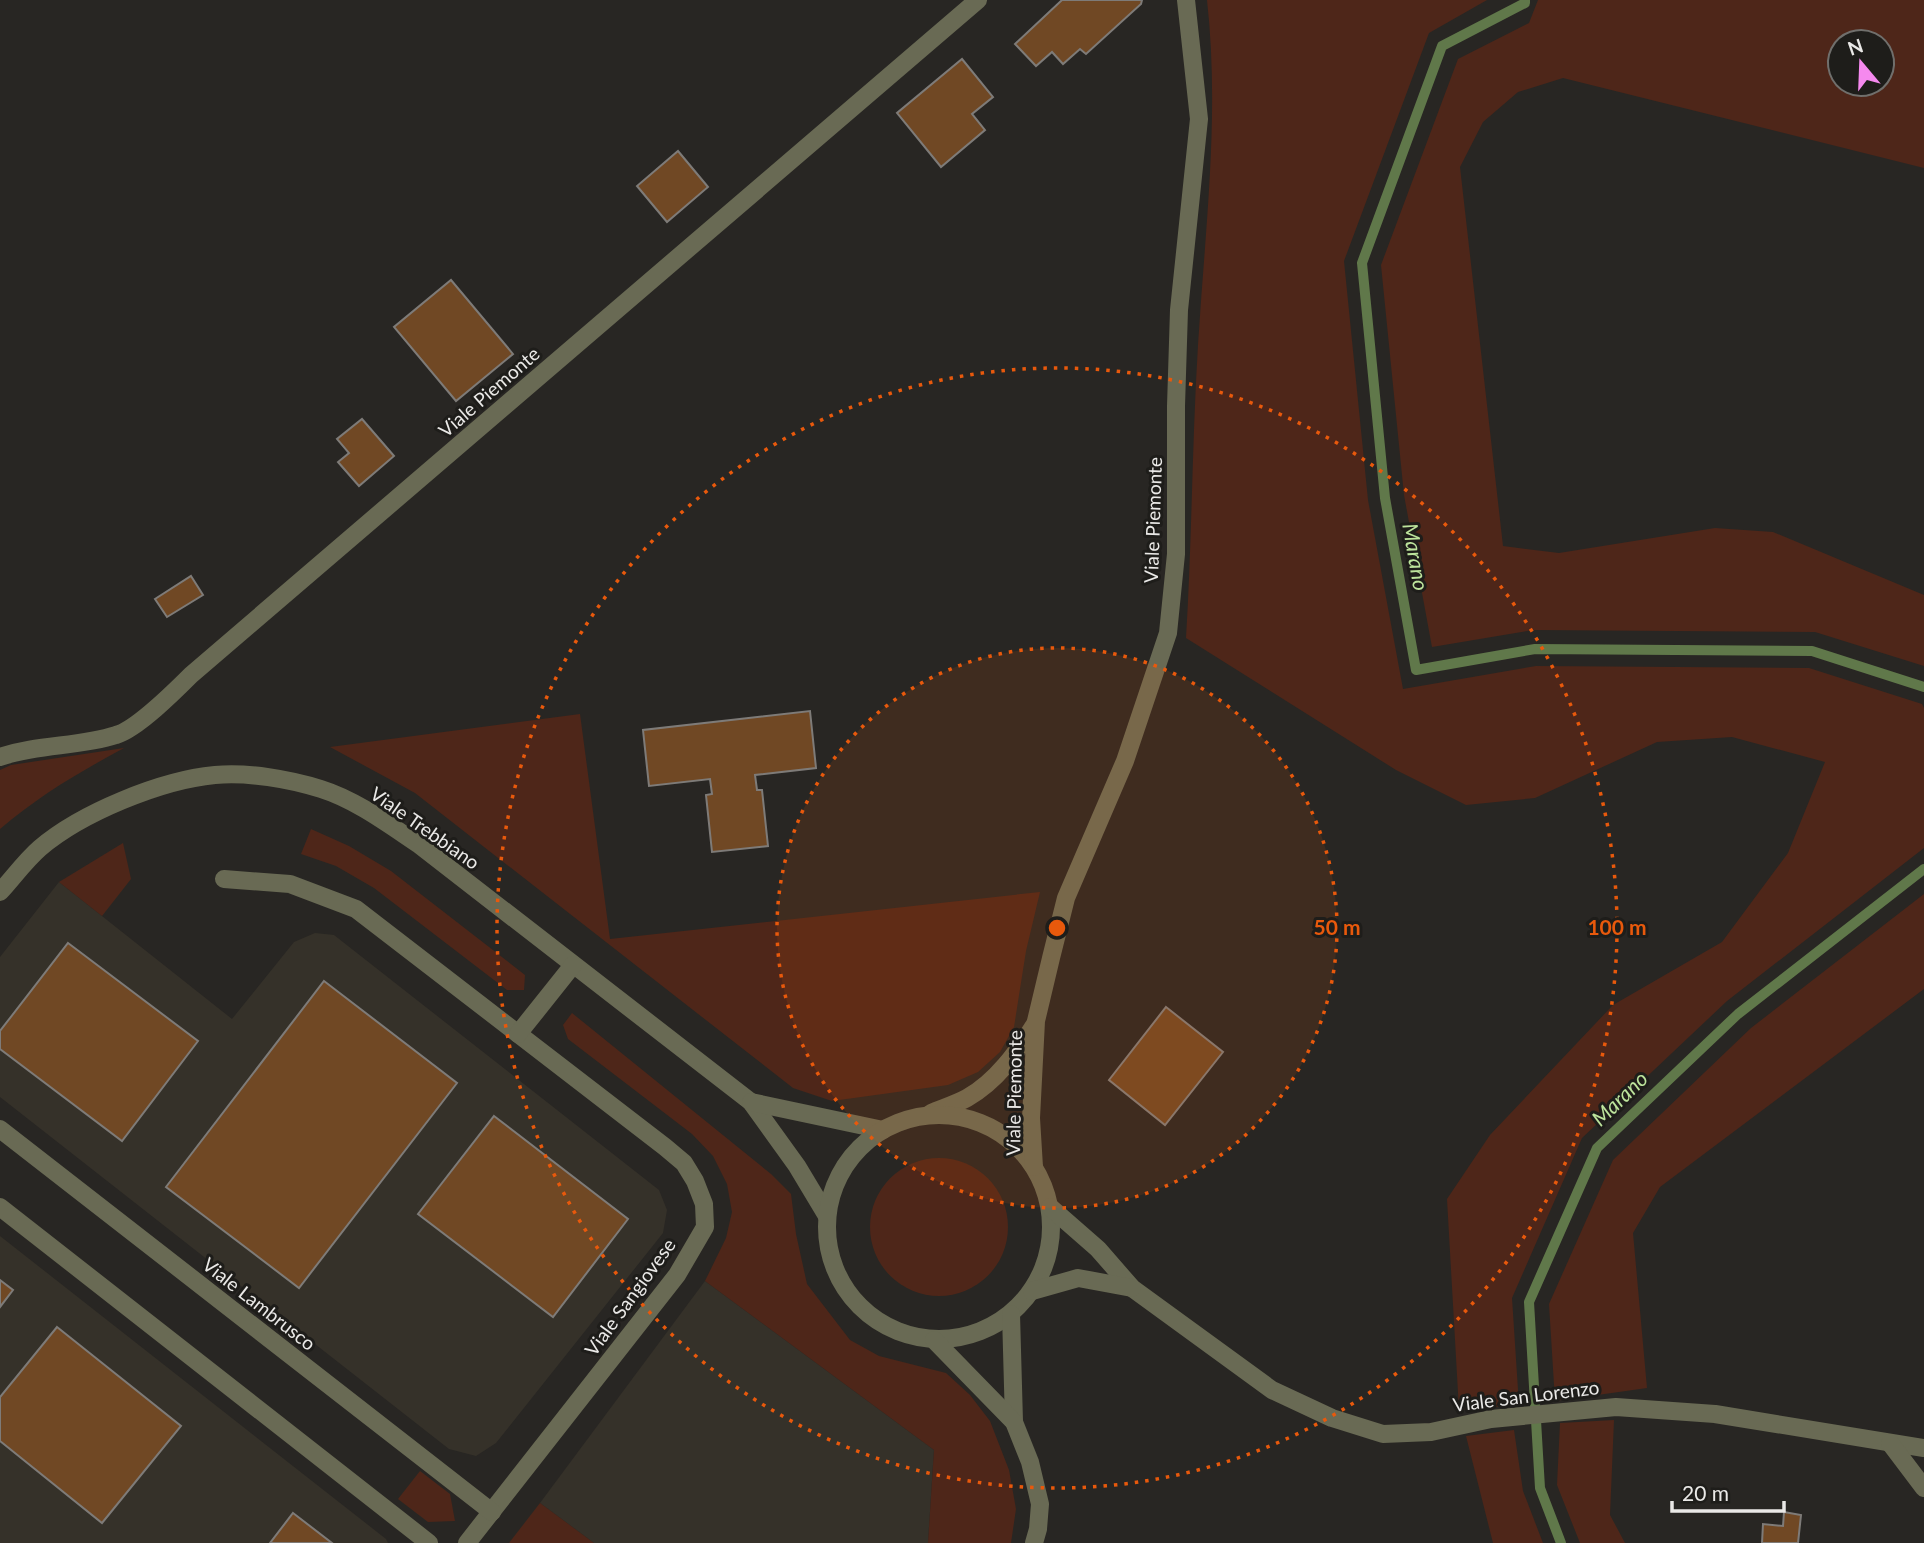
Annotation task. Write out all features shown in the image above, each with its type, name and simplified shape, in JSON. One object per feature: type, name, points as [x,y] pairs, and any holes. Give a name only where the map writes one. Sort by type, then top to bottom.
[{"type":"street","name":"Viale Piemonte","points":[[0,757],[17,751],[118,735],[160,705],[202,666],[978,0]]},
{"type":"street","name":"Viale Piemonte","points":[[1034,1167],[1031,1118],[1036,1021],[1066,898],[1125,761],[1168,633],[1176,554],[1179,310],[1199,119],[1186,0]]},
{"type":"street","name":"Viale Trebbiano","points":[[0,892],[40,848],[95,812],[155,788],[216,774],[274,778],[323,790],[372,813],[418,844],[751,1102],[797,1166],[827,1216]]},
{"type":"street","name":"Viale Sangiovese","points":[[224,879],[290,884],[356,909],[684,1163],[704,1204],[705,1227],[677,1275],[467,1543]]},
{"type":"street","points":[[518,1034],[573,965]]},
{"type":"street","name":"Viale Piemonte","points":[[925,1116],[969,1097],[998,1074],[1016,1054],[1036,1021]]},
{"type":"street","name":"Viale Trebbiano","points":[[751,1102],[883,1130]]},
{"type":"street","points":[[925,1116],[957,1116],[987,1126],[1014,1143],[1034,1167],[1044,1186],[1050,1207],[1051,1236],[1045,1265],[1032,1291],[1011,1314],[988,1329],[962,1338],[934,1340],[898,1333],[866,1314],[842,1287],[829,1252],[827,1216],[836,1181],[855,1152],[883,1130],[925,1116]]},
{"type":"street","name":"Viale Lambrusco","points":[[0,1129],[492,1512]]},
{"type":"street","points":[[0,1207],[429,1543]]},
{"type":"street","name":"Viale San Lorenzo","points":[[1050,1207],[1098,1249],[1132,1288],[1272,1390],[1332,1418],[1383,1434],[1431,1432],[1457,1424],[1491,1419],[1616,1407],[1715,1414],[1924,1448]]},
{"type":"street","name":"Viale San Lorenzo","points":[[1032,1291],[1079,1278],[1132,1288]]},
{"type":"street","points":[[1011,1314],[1014,1422],[1030,1462],[1040,1504],[1034,1543]]},
{"type":"street","points":[[934,1340],[1014,1422]]},
{"type":"street","points":[[1890,1443],[1924,1488]]},
{"type":"shaded area","points":[[1207,0],[1487,0],[1429,33],[1344,261],[1368,500],[1403,689],[1536,666],[1809,668],[1922,704],[1924,708],[1924,848],[1727,1001],[1582,1138],[1512,1298],[1519,1405],[1459,1410],[1447,1199],[1490,1135],[1613,1005],[1722,942],[1788,853],[1825,762],[1732,737],[1657,742],[1535,798],[1466,805],[1396,770],[1186,638],[1196,382],[1212,129],[1211,43]]},
{"type":"shaded area","points":[[1538,0],[1924,0],[1924,168],[1563,78],[1518,92],[1483,122],[1460,167],[1503,546],[1559,553],[1715,528],[1773,532],[1924,595],[1924,666],[1815,632],[1533,630],[1432,647],[1404,495],[1381,265],[1458,59],[1529,23]]},
{"type":"shaded area","points":[[580,714],[610,939],[1040,892],[1026,951],[1014,1027],[1000,1052],[978,1072],[948,1085],[832,1101],[793,1088],[415,793],[330,747]]},
{"type":"shaded area","points":[[124,748],[60,785],[0,829],[0,770],[11,765]]},
{"type":"shaded area","points":[[311,829],[349,846],[391,871],[525,975],[524,990],[507,990],[374,888],[336,866],[301,854]]},
{"type":"shaded area","points":[[123,843],[131,879],[102,916],[59,882]]},
{"type":"shaded area","points":[[59,882],[232,1019],[294,942],[315,933],[334,935],[659,1190],[667,1210],[663,1233],[496,1443],[476,1456],[449,1449],[0,1097],[0,957]]},
{"type":"shaded area","points":[[1924,894],[1924,989],[1660,1187],[1633,1233],[1647,1388],[1555,1401],[1549,1304],[1613,1160],[1751,1028]]},
{"type":"shaded area","points":[[572,1013],[771,1174],[791,1194],[807,1284],[850,1340],[879,1356],[946,1373],[970,1395],[990,1421],[1009,1470],[1016,1509],[1011,1543],[928,1543],[934,1450],[705,1281],[726,1238],[732,1212],[727,1184],[713,1156],[692,1134],[568,1039],[563,1025]]},
{"type":"shaded area","points":[[939,1158],[966,1163],[988,1178],[1003,1200],[1008,1227],[1003,1254],[988,1276],[966,1291],[939,1296],[912,1291],[890,1276],[875,1254],[870,1227],[875,1200],[890,1178],[912,1163]]},
{"type":"shaded area","points":[[0,1236],[386,1539],[388,1543],[0,1543]]},
{"type":"shaded area","points":[[705,1281],[934,1450],[928,1543],[594,1543],[540,1503]]},
{"type":"shaded area","points":[[1614,1420],[1610,1515],[1625,1543],[1580,1543],[1557,1485],[1560,1423]]},
{"type":"shaded area","points":[[1514,1430],[1523,1491],[1543,1543],[1493,1543],[1466,1436]]},
{"type":"shaded area","points":[[420,1471],[450,1494],[455,1521],[428,1522],[398,1499]]},
{"type":"shaded area","points":[[540,1503],[594,1543],[509,1543]]},
{"type":"building","points":[[1062,0],[1142,0],[1141,4],[1086,54],[1080,49],[1063,64],[1052,52],[1036,66],[1015,44]]},
{"type":"building","points":[[962,59],[993,97],[972,114],[985,130],[941,167],[897,113]]},
{"type":"building","points":[[678,151],[708,187],[667,222],[637,186]]},
{"type":"building","points":[[451,280],[513,354],[456,401],[394,327]]},
{"type":"building","points":[[362,419],[394,456],[359,486],[338,462],[349,453],[337,439]]},
{"type":"building","points":[[191,576],[203,595],[167,617],[155,599]]},
{"type":"building","points":[[810,711],[816,768],[755,775],[757,790],[762,790],[768,846],[712,852],[706,795],[712,794],[710,779],[649,786],[643,730]]},
{"type":"building","points":[[68,943],[198,1041],[122,1141],[0,1049],[0,1031]]},
{"type":"building","points":[[324,981],[457,1083],[299,1288],[166,1187]]},
{"type":"building","points":[[1166,1007],[1223,1052],[1165,1125],[1109,1080]]},
{"type":"building","points":[[494,1116],[628,1219],[553,1317],[418,1214]]},
{"type":"building","points":[[0,1280],[13,1290],[0,1307]]},
{"type":"building","points":[[57,1327],[181,1426],[102,1523],[0,1441],[0,1397]]},
{"type":"building","points":[[1784,1512],[1801,1515],[1798,1543],[1762,1543],[1763,1524],[1783,1526]]},
{"type":"building","points":[[293,1513],[332,1543],[270,1543]]},
{"type":"waterway","name":"Marano","points":[[1525,0],[1525,3],[1442,46],[1362,263],[1385,498],[1416,670],[1535,649],[1812,651],[1924,687]]},
{"type":"waterway","name":"Marano","points":[[1561,1543],[1540,1488],[1529,1302],[1597,1148],[1738,1014],[1924,869]]}]
